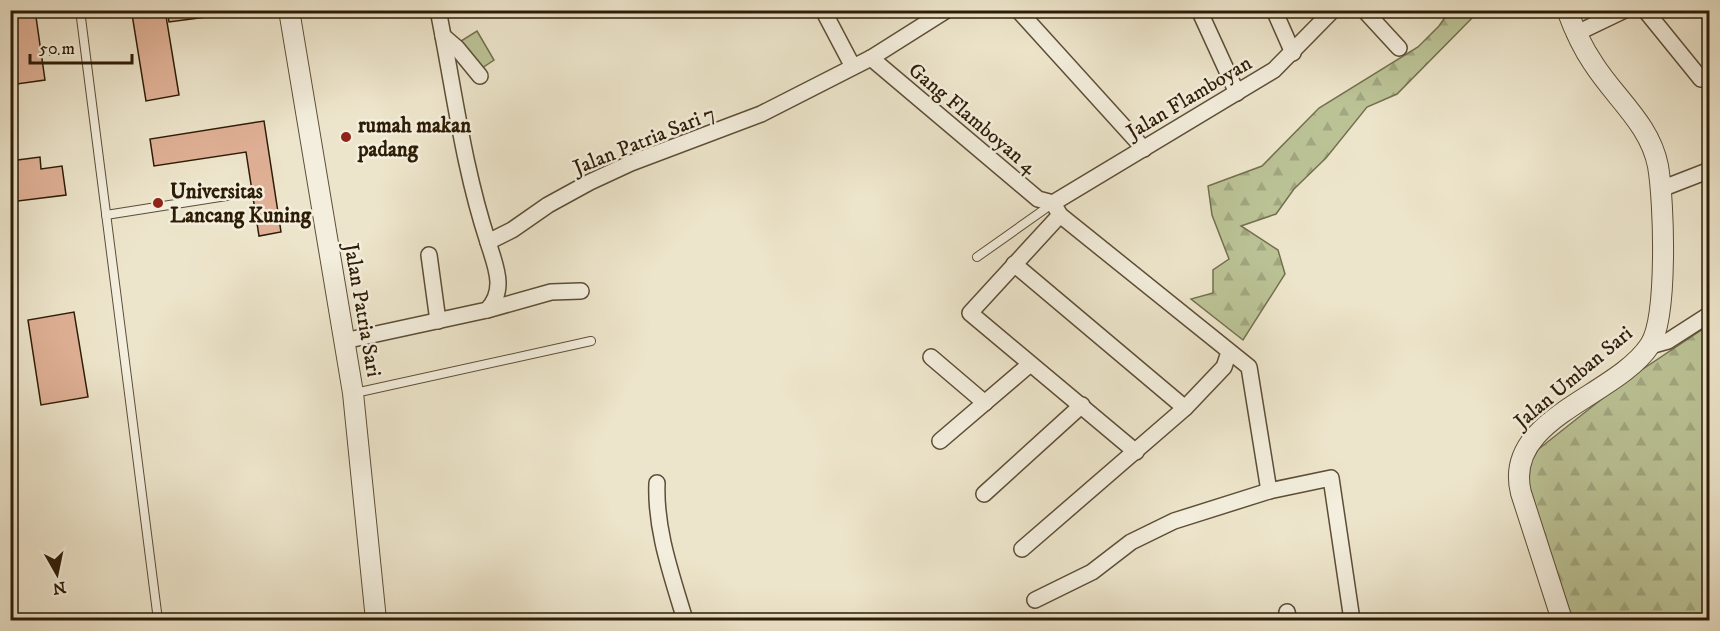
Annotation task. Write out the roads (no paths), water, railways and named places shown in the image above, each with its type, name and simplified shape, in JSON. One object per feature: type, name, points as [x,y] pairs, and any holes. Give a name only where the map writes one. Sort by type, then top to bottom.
[{"type":"street","name":"Jalan Patria Sari","points":[[289,10],[353,393],[376,621]]},
{"type":"street","points":[[438,10],[464,159],[499,280],[497,294],[487,309]]},
{"type":"street","points":[[823,10],[852,65]]},
{"type":"street","name":"Jalan Patria Sari 7","points":[[488,242],[512,230],[548,205],[590,182],[631,163],[761,114],[852,65],[871,58],[946,10]]},
{"type":"street","points":[[1018,10],[1144,148]]},
{"type":"street","points":[[1199,10],[1236,93]]},
{"type":"street","points":[[1274,10],[1293,53]]},
{"type":"street","points":[[1364,10],[1398,48]]},
{"type":"street","name":"Jalan Umban Sari","points":[[1562,621],[1521,493],[1517,477],[1519,464],[1533,438],[1624,369],[1650,346],[1657,331],[1661,310],[1661,189],[1654,145],[1594,65],[1575,34],[1567,10]]},
{"type":"street","points":[[1575,34],[1625,10]]},
{"type":"street","points":[[1645,10],[1701,79]]},
{"type":"street","name":"Jalan Flamboyan","points":[[1029,364],[969,313],[1014,264],[1057,209],[1144,148],[1275,70],[1293,53],[1327,13]]},
{"type":"street","points":[[443,36],[457,48],[480,76]]},
{"type":"street","name":"Gang Flamboyan 4","points":[[871,58],[1038,199],[1057,209],[1248,368],[1269,491]]},
{"type":"street","points":[[1661,189],[1710,170]]},
{"type":"street","points":[[429,255],[438,321]]},
{"type":"street","points":[[1014,264],[1185,408]]},
{"type":"street","points":[[344,341],[438,321],[551,292],[581,291]]},
{"type":"street","points":[[1650,346],[1668,341],[1710,314]]},
{"type":"street","points":[[1022,549],[1185,408],[1224,367],[1229,352]]},
{"type":"street","points":[[931,357],[985,403]]},
{"type":"street","points":[[940,441],[1029,364],[1082,405],[1136,452]]},
{"type":"street","points":[[984,494],[1082,405]]},
{"type":"street","points":[[1035,600],[1092,572],[1131,543],[1173,521],[1269,491],[1331,478],[1352,621]]},
{"type":"street","points":[[657,483],[656,504],[669,565],[685,621]]},
{"type":"lane","points":[[80,10],[158,621]]},
{"type":"lane","points":[[106,214],[239,194]]},
{"type":"lane","points":[[977,257],[1057,209]]},
{"type":"lane","points":[[353,393],[591,341]]},
{"type":"place","name":"rumah makan padang","points":[[346,137]]},
{"type":"place","name":"Universitas Lancang Kuning","points":[[158,203]]}]
